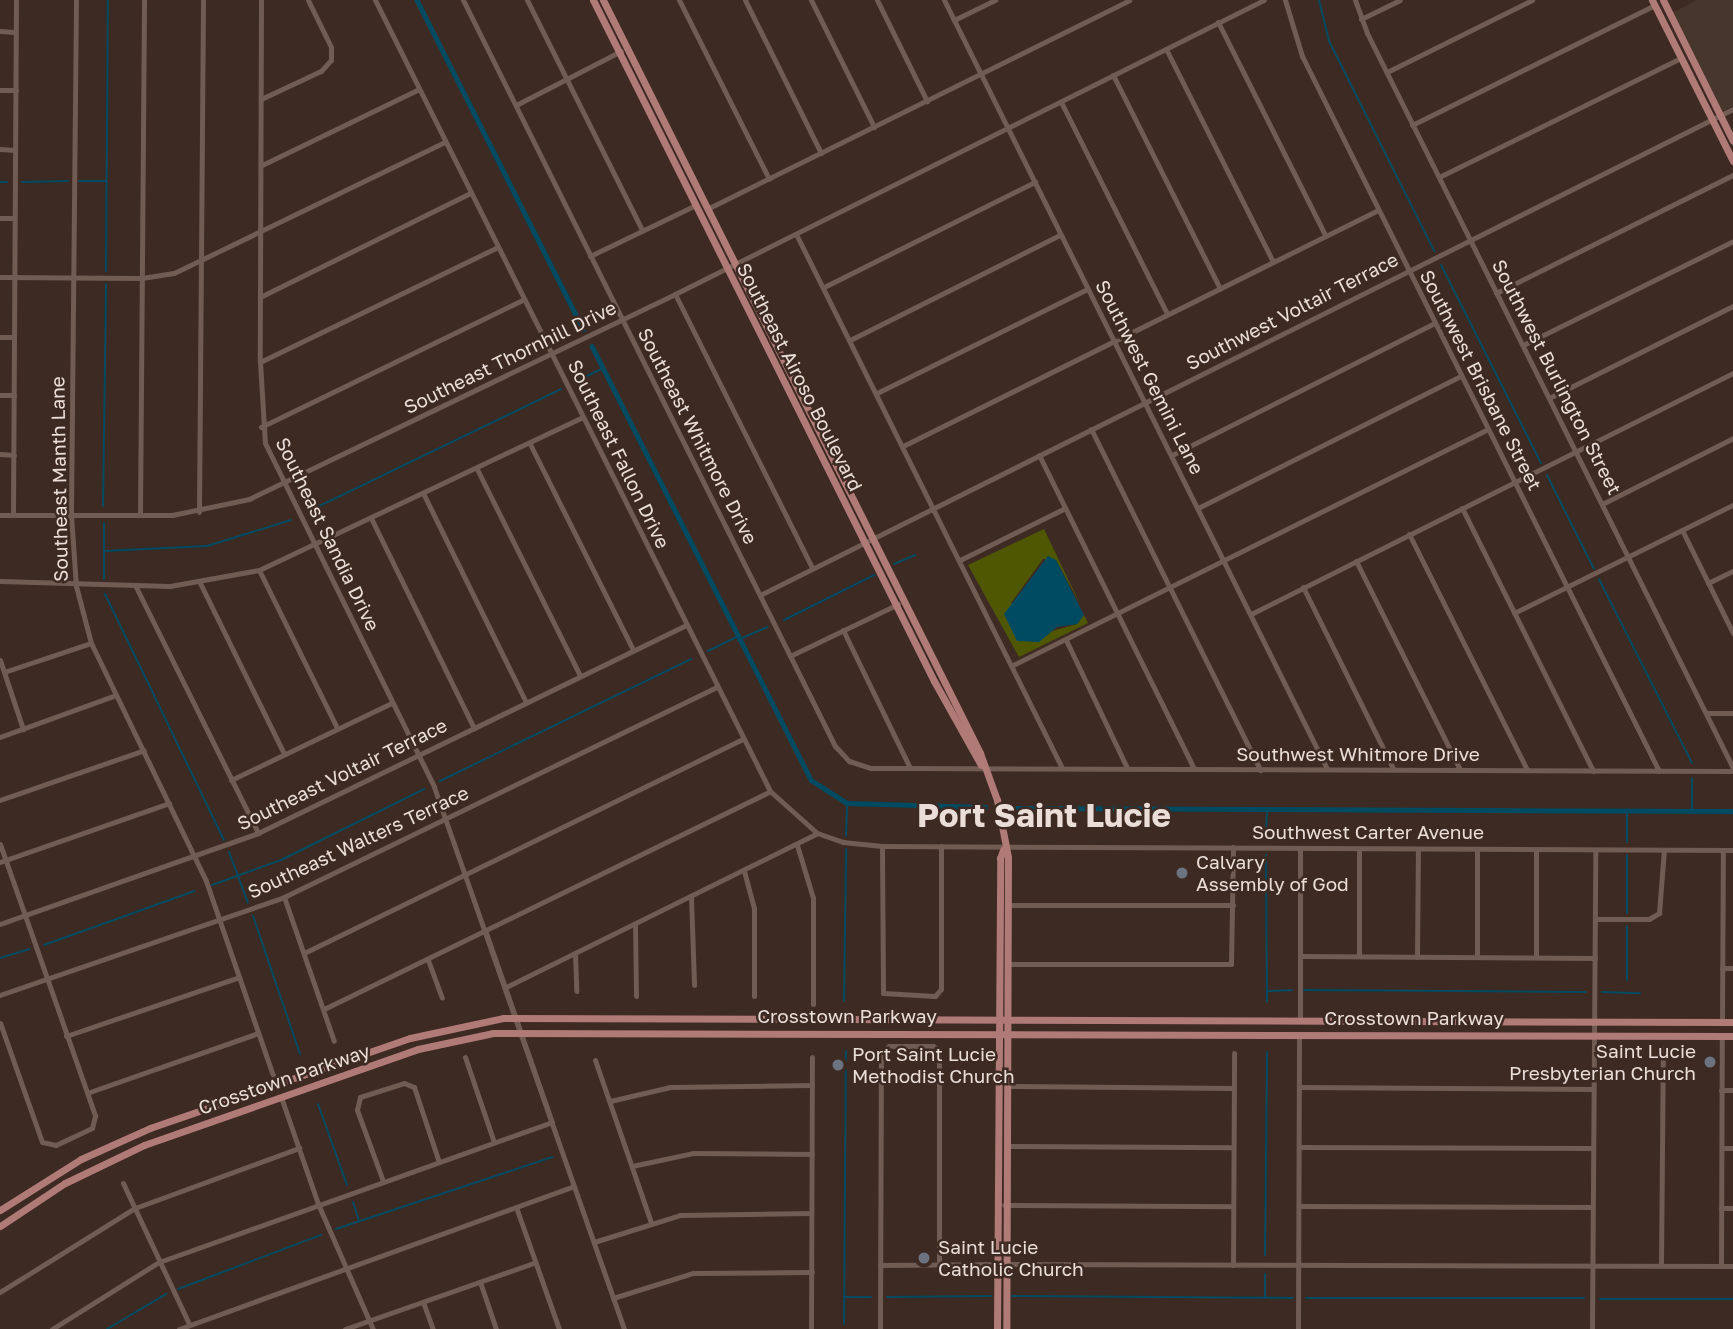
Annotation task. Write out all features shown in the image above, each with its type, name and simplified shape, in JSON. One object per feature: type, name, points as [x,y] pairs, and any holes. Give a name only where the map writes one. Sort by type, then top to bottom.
[{"type":"main road","name":"Southeast Airoso Boulevard","points":[[593,0],[696,205],[731,266],[874,538],[980,753],[982,767]]},
{"type":"main road","name":"Southeast Airoso Boulevard","points":[[603,0],[707,209],[731,266],[895,605],[982,767],[1002,818],[998,1205],[1006,1329]]},
{"type":"main road","points":[[1663,0],[1733,141]]},
{"type":"main road","points":[[1654,2],[1733,161]]},
{"type":"main road","name":"Southeast Airoso Boulevard","points":[[997,1329],[1006,1205],[1008,1086],[1008,857],[1003,848]]},
{"type":"main road","name":"Crosstown Parkway","points":[[0,1210],[81,1159],[183,1117],[434,1031],[515,1017],[1733,1022]]},
{"type":"main road","name":"Crosstown Parkway","points":[[0,1226],[94,1167],[183,1130],[442,1042],[520,1030],[1733,1036]]},
{"type":"main road","points":[[183,1117],[183,1130]]},
{"type":"street","points":[[13,515],[16,0]]},
{"type":"street","name":"Southeast Manth Lane","points":[[75,0],[71,515],[75,586],[91,643],[196,856],[276,1084]]},
{"type":"street","points":[[140,515],[144,0]]},
{"type":"street","points":[[199,512],[203,0]]},
{"type":"street","name":"Southeast Sandia Drive","points":[[261,0],[261,427],[284,484],[419,754],[447,818],[624,1329]]},
{"type":"street","points":[[261,99],[324,69],[332,56],[308,0]]},
{"type":"street","name":"Southeast Fallon Drive","points":[[375,0],[443,143],[552,354],[770,792],[817,833]]},
{"type":"street","name":"Southeast Whitmore Drive","points":[[463,0],[841,755],[871,768],[982,767]]},
{"type":"street","points":[[527,0],[641,228]]},
{"type":"street","points":[[680,0],[769,179]]},
{"type":"street","points":[[745,0],[821,153]]},
{"type":"street","points":[[811,0],[874,127]]},
{"type":"street","points":[[877,0],[927,101]]},
{"type":"street","name":"Southwest Gemini Lane","points":[[944,0],[1327,769]]},
{"type":"street","points":[[954,20],[995,0]]},
{"type":"street","points":[[707,209],[1129,0]]},
{"type":"street","name":"Southeast Thornhill Drive","points":[[0,515],[140,515],[199,512],[249,499],[675,294],[1265,0]]},
{"type":"street","name":"Southwest Brisbane Street","points":[[1285,0],[1302,56],[1659,771]]},
{"type":"street","name":"Southwest Burlington Street","points":[[1355,0],[1361,19],[1412,125],[1707,713],[1733,770]]},
{"type":"street","points":[[1361,19],[1400,0]]},
{"type":"street","points":[[1387,72],[1532,0]]},
{"type":"street","points":[[1412,125],[1654,2]]},
{"type":"street","points":[[1219,22],[1325,235]]},
{"type":"street","points":[[0,31],[15,32]]},
{"type":"street","points":[[516,105],[627,48]]},
{"type":"street","points":[[1166,49],[1273,262]]},
{"type":"street","points":[[1439,177],[1681,58]]},
{"type":"street","points":[[1113,75],[1220,289]]},
{"type":"street","points":[[262,165],[419,89]]},
{"type":"street","points":[[0,90],[16,90]]},
{"type":"street","points":[[1060,102],[1167,314]]},
{"type":"street","name":"Southwest Voltair Terrace","points":[[865,542],[1733,109]]},
{"type":"street","points":[[0,277],[142,278],[174,273],[443,143]]},
{"type":"street","points":[[0,149],[15,150]]},
{"type":"street","points":[[1496,293],[1733,175]]},
{"type":"street","points":[[824,287],[1035,183]]},
{"type":"street","points":[[260,297],[470,193]]},
{"type":"street","points":[[590,256],[641,228],[696,205]]},
{"type":"street","points":[[903,446],[1378,210]]},
{"type":"street","points":[[0,218],[14,218]]},
{"type":"street","points":[[796,234],[1062,768]]},
{"type":"street","points":[[850,340],[1060,235]]},
{"type":"street","points":[[1523,345],[1733,241]]},
{"type":"street","points":[[260,362],[496,248]]},
{"type":"street","points":[[877,393],[1087,289]]},
{"type":"street","points":[[675,294],[812,569]]},
{"type":"street","points":[[261,427],[523,300]]},
{"type":"street","points":[[1549,398],[1733,306]]},
{"type":"street","points":[[1172,455],[1435,323]]},
{"type":"street","points":[[0,337],[14,337]]},
{"type":"street","points":[[1251,614],[1733,373]]},
{"type":"street","points":[[1198,508],[1461,376]]},
{"type":"street","points":[[0,395],[14,395]]},
{"type":"street","points":[[0,581],[136,587],[201,583],[259,570],[372,520],[582,417]]},
{"type":"street","points":[[1091,429],[1260,770]]},
{"type":"street","points":[[1013,665],[1488,429]]},
{"type":"street","points":[[1602,504],[1733,439]]},
{"type":"street","points":[[530,444],[633,650]]},
{"type":"street","points":[[0,454],[14,454]]},
{"type":"street","points":[[1039,456],[1194,769]]},
{"type":"street","points":[[477,469],[580,676]]},
{"type":"street","points":[[424,495],[526,702]]},
{"type":"street","points":[[1514,613],[1733,505]]},
{"type":"street","points":[[960,560],[1065,508]]},
{"type":"street","points":[[1462,508],[1593,771]]},
{"type":"street","points":[[372,520],[474,728]]},
{"type":"street","points":[[1682,530],[1733,633]]},
{"type":"street","points":[[1409,534],[1527,771]]},
{"type":"street","points":[[760,595],[865,542]]},
{"type":"street","points":[[1356,561],[1460,770]]},
{"type":"street","points":[[259,570],[337,728]]},
{"type":"street","points":[[1708,583],[1733,571]]},
{"type":"street","points":[[201,583],[284,754]]},
{"type":"street","points":[[136,587],[258,833]]},
{"type":"street","points":[[1303,587],[1394,770]]},
{"type":"street","points":[[790,656],[904,601]]},
{"type":"street","name":"Southeast Voltair Terrace","points":[[0,924],[26,918],[258,833],[686,625]]},
{"type":"street","points":[[843,630],[910,768]]},
{"type":"street","points":[[1066,640],[1127,768]]},
{"type":"street","points":[[4,672],[91,643]]},
{"type":"street","points":[[0,660],[23,729]]},
{"type":"street","name":"Southeast Walters Terrace","points":[[0,995],[48,981],[284,897],[717,687]]},
{"type":"street","points":[[0,737],[116,695]]},
{"type":"street","points":[[231,780],[393,703]]},
{"type":"street","points":[[1707,713],[1733,713]]},
{"type":"street","points":[[304,953],[743,739]]},
{"type":"street","points":[[0,800],[144,750]]},
{"type":"street","name":"Southwest Whitmore Drive","points":[[982,767],[1733,770]]},
{"type":"street","points":[[324,1009],[770,792]]},
{"type":"street","points":[[3,861],[169,803]]},
{"type":"street","points":[[508,986],[817,833]]},
{"type":"street","name":"Southwest Carter Avenue","points":[[817,833],[843,842],[882,846],[1733,850]]},
{"type":"street","points":[[0,844],[3,861],[26,918],[95,1122],[73,1137],[53,1146],[40,1139],[0,1023]]},
{"type":"street","points":[[797,845],[813,898],[813,1004]]},
{"type":"street","points":[[882,846],[883,993],[939,994],[941,846]]},
{"type":"street","points":[[1008,964],[1231,964],[1233,847]]},
{"type":"street","points":[[1300,848],[1300,1021]]},
{"type":"street","points":[[1359,849],[1359,956]]},
{"type":"street","points":[[1417,957],[1418,849]]},
{"type":"street","points":[[1477,849],[1477,957]]},
{"type":"street","points":[[1536,849],[1536,957]]},
{"type":"street","points":[[1592,1329],[1595,850]]},
{"type":"street","points":[[1595,919],[1649,919],[1659,913],[1664,850]]},
{"type":"street","points":[[1722,1022],[1723,850]]},
{"type":"street","points":[[744,871],[754,908],[754,996]]},
{"type":"street","points":[[284,897],[334,1041]]},
{"type":"street","points":[[691,897],[694,985]]},
{"type":"street","points":[[1008,905],[1233,905]]},
{"type":"street","points":[[1724,908],[1733,908]]},
{"type":"street","points":[[635,924],[636,996]]},
{"type":"street","name":"Southeast Sandia Drive","points":[[485,930],[508,986],[515,1017]]},
{"type":"street","points":[[575,953],[576,991]]},
{"type":"street","points":[[1300,956],[1595,958]]},
{"type":"street","points":[[428,960],[442,998]]},
{"type":"street","points":[[1722,968],[1733,968]]},
{"type":"street","points":[[66,1036],[239,977]]},
{"type":"street","points":[[87,1093],[258,1033]]},
{"type":"street","points":[[1298,1329],[1299,1034]]},
{"type":"street","points":[[1721,1266],[1722,1036]]},
{"type":"street","points":[[880,1329],[881,1052],[889,1046],[933,1046],[939,1051],[939,1263]]},
{"type":"street","points":[[1661,1265],[1663,1048]]},
{"type":"street","points":[[1233,1265],[1234,1054]]},
{"type":"street","points":[[465,1056],[494,1142]]},
{"type":"street","points":[[811,1057],[811,1329]]},
{"type":"street","points":[[595,1060],[651,1223]]},
{"type":"street","points":[[383,1181],[356,1103],[360,1097],[409,1084],[439,1162]]},
{"type":"street","points":[[610,1101],[670,1087],[812,1085]]},
{"type":"street","points":[[1008,1086],[1234,1088]]},
{"type":"street","points":[[1299,1087],[1593,1089]]},
{"type":"street","points":[[1721,1090],[1733,1090]]},
{"type":"street","points":[[281,1097],[318,1204],[373,1329]]},
{"type":"street","points":[[52,1329],[159,1262],[552,1122]]},
{"type":"street","points":[[1007,1146],[1233,1147]]},
{"type":"street","points":[[1299,1147],[1592,1148]]},
{"type":"street","points":[[0,1292],[135,1209],[299,1148]]},
{"type":"street","points":[[1722,1148],[1733,1148]]},
{"type":"street","points":[[632,1166],[693,1153],[812,1154]]},
{"type":"street","points":[[122,1183],[188,1324]]},
{"type":"street","points":[[179,1329],[573,1186]]},
{"type":"street","points":[[998,1205],[1233,1206]]},
{"type":"street","points":[[1299,1206],[1591,1207]]},
{"type":"street","points":[[516,1208],[559,1329]]},
{"type":"street","points":[[1721,1208],[1733,1208]]},
{"type":"street","points":[[594,1242],[651,1223],[701,1213],[811,1213]]},
{"type":"street","points":[[345,1329],[536,1262]]},
{"type":"street","points":[[880,1265],[1733,1266]]},
{"type":"street","points":[[613,1298],[693,1273],[812,1272]]},
{"type":"street","points":[[480,1283],[496,1329]]},
{"type":"street","points":[[423,1302],[433,1329]]},
{"type":"shaded area","points":[[1697,0],[1733,0],[1733,106],[1721,112],[1672,13]]},
{"type":"green space","points":[[1044,529],[1081,606],[1056,560],[1043,559],[1011,603],[1049,632],[1077,624],[1084,615],[1088,623],[1019,657],[968,565]]},
{"type":"water","points":[[1048,556],[1056,560],[1084,615],[1077,624],[1057,627],[1039,642],[1017,641],[1004,614]]},
{"type":"waterway","points":[[106,271],[108,0]]},
{"type":"waterway","points":[[417,0],[583,329]]},
{"type":"waterway","points":[[1319,0],[1329,41],[1434,251]]},
{"type":"waterway","points":[[22,182],[68,181]]},
{"type":"waterway","points":[[79,181],[106,181]]},
{"type":"waterway","points":[[0,182],[7,182]]},
{"type":"waterway","points":[[1441,265],[1541,463]]},
{"type":"waterway","points":[[103,506],[106,284]]},
{"type":"waterway","points":[[592,346],[811,780],[847,803],[985,807]]},
{"type":"waterway","points":[[576,381],[602,369]]},
{"type":"waterway","points":[[309,511],[561,389]]},
{"type":"waterway","points":[[1547,475],[1594,569]]},
{"type":"waterway","points":[[104,551],[207,546],[291,520]]},
{"type":"waterway","points":[[104,523],[104,579]]},
{"type":"waterway","points":[[894,564],[915,555]]},
{"type":"waterway","points":[[784,620],[874,575]]},
{"type":"waterway","points":[[1599,579],[1692,763]]},
{"type":"waterway","points":[[105,594],[224,840]]},
{"type":"waterway","points":[[738,640],[767,627]]},
{"type":"waterway","points":[[708,651],[737,637]]},
{"type":"waterway","points":[[440,781],[691,659]]},
{"type":"waterway","points":[[1692,778],[1692,811]]},
{"type":"waterway","points":[[212,885],[281,860],[424,789]]},
{"type":"waterway","points":[[846,836],[847,803]]},
{"type":"waterway","points":[[1015,808],[1733,811]]},
{"type":"waterway","points":[[1266,839],[1267,809]]},
{"type":"waterway","points":[[1627,811],[1627,842]]},
{"type":"waterway","points":[[844,1001],[846,849]]},
{"type":"waterway","points":[[229,852],[248,903]]},
{"type":"waterway","points":[[1266,855],[1267,1002]]},
{"type":"waterway","points":[[1627,855],[1627,913]]},
{"type":"waterway","points":[[44,945],[195,891]]},
{"type":"waterway","points":[[253,916],[300,1054]]},
{"type":"waterway","points":[[1627,926],[1627,980]]},
{"type":"waterway","points":[[0,958],[30,949]]},
{"type":"waterway","points":[[1269,991],[1292,990]]},
{"type":"waterway","points":[[1304,990],[1586,992]]},
{"type":"waterway","points":[[1602,992],[1640,993]]},
{"type":"waterway","points":[[844,1324],[846,1051]]},
{"type":"waterway","points":[[1265,1255],[1267,1052]]},
{"type":"waterway","points":[[318,1104],[347,1185]]},
{"type":"waterway","points":[[336,1229],[552,1157]]},
{"type":"waterway","points":[[353,1202],[359,1221]]},
{"type":"waterway","points":[[178,1289],[321,1235]]},
{"type":"waterway","points":[[1265,1274],[1265,1297]]},
{"type":"waterway","points":[[107,1329],[166,1294]]},
{"type":"waterway","points":[[887,1297],[991,1296]]},
{"type":"waterway","points":[[1012,1296],[1293,1298]]},
{"type":"waterway","points":[[844,1297],[871,1297]]},
{"type":"waterway","points":[[1306,1298],[1584,1298]]},
{"type":"waterway","points":[[1600,1299],[1733,1299]]},
{"type":"place","name":"Calvary Assembly of God","points":[[1182,873]]},
{"type":"place","name":"Saint Lucie Presbyterian Church","points":[[1710,1062]]},
{"type":"place","name":"Port Saint Lucie Methodist Church","points":[[838,1065]]},
{"type":"place","name":"Saint Lucie Catholic Church","points":[[924,1258]]},
{"type":"district","name":"Port Saint Lucie","points":[[1044,815]]}]
